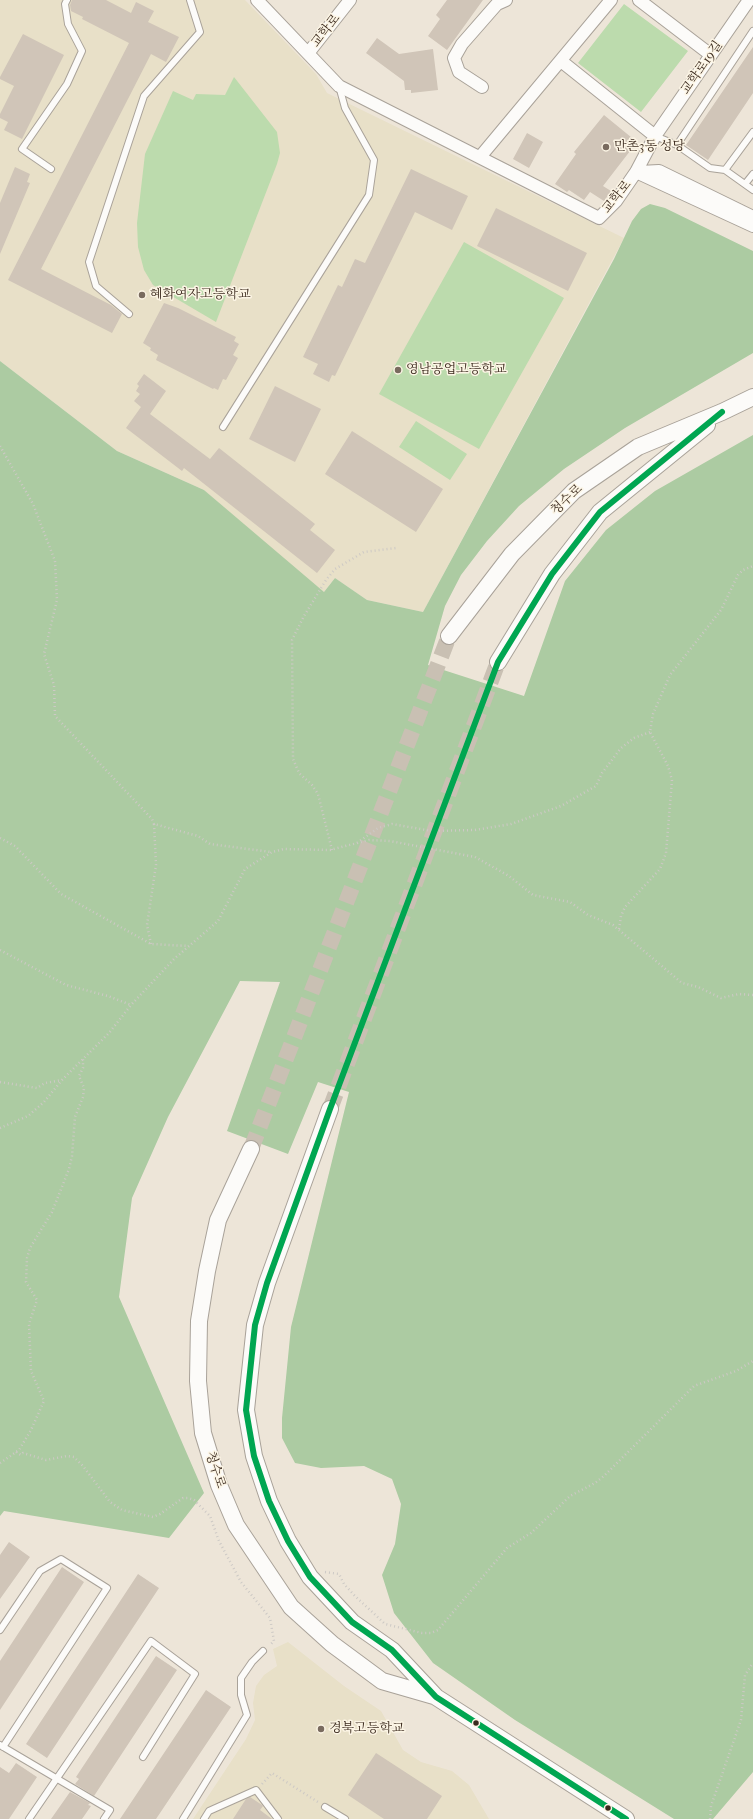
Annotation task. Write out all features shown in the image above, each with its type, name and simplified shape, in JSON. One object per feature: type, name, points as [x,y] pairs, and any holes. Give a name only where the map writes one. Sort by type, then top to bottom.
[{"type":"main road","name":"청수로","points":[[449,636],[512,554],[574,491],[638,447],[722,412],[753,397]]},
{"type":"main road","name":"청수로","points":[[498,662],[552,574],[600,512],[722,412]]},
{"type":"main road","name":"청수로","points":[[330,1109],[267,1283],[255,1325],[246,1410],[254,1456],[269,1501],[288,1541],[310,1577],[352,1622],[392,1650],[436,1697],[626,1819]]},
{"type":"main road","name":"청수로","points":[[251,1149],[218,1220],[206,1271],[199,1320],[198,1381],[203,1433],[219,1485],[236,1525],[291,1607],[332,1644],[382,1681],[436,1697]]},
{"type":"street","points":[[257,0],[309,52]]},
{"type":"street","name":"교학로","points":[[350,0],[309,52],[339,86],[599,218],[616,201],[636,172],[753,226]]},
{"type":"street","points":[[482,87],[459,72],[454,58],[462,44],[497,4],[506,0]]},
{"type":"street","points":[[480,157],[611,0]]},
{"type":"street","points":[[639,0],[711,55]]},
{"type":"street","name":"교학로19길","points":[[636,172],[655,136],[749,0]]},
{"type":"street","points":[[561,61],[655,136]]},
{"type":"street","points":[[636,172],[658,171],[753,217]]},
{"type":"lane","points":[[51,168],[22,149],[67,84],[82,51],[68,24],[65,4],[67,0]]},
{"type":"lane","points":[[129,314],[96,286],[89,262],[144,96],[200,32],[190,0]]},
{"type":"lane","points":[[677,145],[753,31]]},
{"type":"lane","points":[[223,426],[369,195],[374,160],[345,108],[339,86]]},
{"type":"lane","points":[[725,170],[753,132]]},
{"type":"lane","points":[[655,136],[677,145],[710,168],[725,170],[753,190]]},
{"type":"lane","points":[[745,184],[753,174]]},
{"type":"lane","points":[[0,1630],[40,1571],[61,1559],[107,1588],[1,1746],[110,1810],[104,1819]]},
{"type":"lane","points":[[30,1819],[151,1641],[195,1674],[143,1758]]},
{"type":"lane","points":[[183,1819],[247,1715],[241,1695],[241,1678],[252,1662],[263,1651]]},
{"type":"lane","points":[[204,1819],[209,1811],[256,1790],[278,1819]]},
{"type":"lane","points":[[325,1807],[345,1819]]},
{"type":"path","points":[[0,446],[33,504],[55,560],[56,600],[44,654],[54,685],[55,716],[152,819],[154,824],[156,865],[147,925],[151,944]]},
{"type":"path","points":[[332,850],[318,794],[312,785],[299,773],[293,759],[292,640],[307,610],[335,569],[364,552],[396,548]]},
{"type":"path","points":[[619,929],[621,916],[625,907],[660,869],[666,853],[672,780],[668,766],[650,732],[653,714],[670,675],[721,610],[738,575],[743,570],[753,566]]},
{"type":"path","points":[[355,844],[378,828],[392,824],[432,831],[475,830],[511,824],[561,806],[596,786],[602,773],[621,748],[634,738],[650,732]]},
{"type":"path","points":[[154,824],[198,836],[210,844],[272,852]]},
{"type":"path","points":[[0,838],[15,846],[60,894],[151,944],[189,946]]},
{"type":"path","points":[[0,1128],[28,1116],[44,1102],[62,1080],[109,1033],[131,1005],[174,959],[218,921],[245,869],[272,852],[284,849],[332,850],[369,840],[390,841],[475,857],[509,876],[533,895],[570,902],[588,915],[607,922],[619,929],[682,983],[698,987],[721,998],[739,994],[753,995]]},
{"type":"path","points":[[0,950],[66,985],[108,996],[131,1005]]},
{"type":"path","points":[[0,1463],[16,1452],[31,1430],[44,1400],[31,1371],[29,1324],[37,1300],[26,1282],[27,1258],[30,1248],[54,1207],[69,1169],[72,1156],[75,1117],[84,1088],[80,1076],[83,1068],[83,1059]]},
{"type":"path","points":[[0,1082],[37,1088],[45,1083],[62,1080]]},
{"type":"path","points":[[310,1577],[327,1572],[339,1574],[344,1584],[384,1624],[422,1633],[430,1633],[438,1630],[507,1548],[531,1533],[570,1496],[595,1484],[694,1386],[736,1372],[753,1361]]},
{"type":"path","points":[[16,1452],[21,1455],[23,1453],[46,1460],[67,1456],[74,1457],[83,1466],[110,1502],[122,1510],[153,1517],[160,1514],[183,1498],[194,1500],[210,1516],[219,1541],[241,1582],[270,1618],[274,1640],[263,1651]]},
{"type":"path","points":[[710,1819],[711,1806],[741,1720],[746,1675],[753,1663]]},
{"type":"path","points":[[256,1790],[272,1773],[325,1807]]},
{"type":"shaded area","points":[[0,0],[245,0],[316,74],[327,93],[624,238],[423,612],[367,600],[335,578],[324,592],[310,582],[204,490],[117,451],[0,361]]},
{"type":"shaded area","name":"경북고등학교","points":[[288,1642],[344,1686],[381,1711],[403,1750],[421,1762],[452,1771],[469,1785],[489,1819],[193,1819],[246,1739],[255,1720],[253,1703],[256,1686],[264,1675],[277,1666],[273,1649]]},
{"type":"green space","points":[[624,4],[688,51],[641,112],[578,63]]},
{"type":"green space","points":[[234,77],[277,132],[280,153],[216,322],[153,285],[144,270],[138,247],[137,223],[145,154],[173,91],[193,100],[196,94],[225,95]]},
{"type":"green space","points":[[650,204],[665,208],[753,251],[753,353],[625,428],[564,469],[519,506],[487,541],[461,575],[445,606],[428,665],[524,696],[565,581],[606,530],[655,491],[753,435],[753,1772],[713,1819],[674,1819],[515,1720],[433,1663],[394,1613],[382,1575],[395,1544],[401,1504],[392,1479],[364,1466],[321,1468],[295,1463],[282,1438],[282,1418],[291,1327],[349,1092],[318,1082],[288,1154],[227,1131],[280,982],[240,981],[168,1117],[132,1198],[119,1297],[204,1493],[169,1538],[4,1511],[0,1516],[0,361],[117,451],[204,490],[324,592],[335,578],[367,600],[423,612],[614,259],[632,221],[641,209]]},
{"type":"green space","points":[[464,242],[564,298],[479,449],[379,394]]},
{"type":"green space","points":[[416,421],[467,454],[450,480],[399,447]]},
{"type":"building","points":[[72,0],[106,0],[131,13],[136,2],[154,11],[148,22],[179,37],[166,62],[151,54],[41,269],[111,305],[122,314],[112,333],[8,280],[129,43],[82,19],[83,17],[71,11],[70,5]]},
{"type":"building","points":[[447,0],[483,0],[447,50],[428,36],[440,19],[436,15]]},
{"type":"building","points":[[23,34],[64,55],[22,139],[4,130],[8,122],[0,118],[0,114],[14,86],[0,79],[0,77]]},
{"type":"building","points":[[377,38],[399,54],[433,49],[438,90],[411,93],[411,90],[405,90],[404,81],[366,53]]},
{"type":"building","points":[[753,47],[753,93],[708,160],[686,145]]},
{"type":"building","points":[[604,115],[637,142],[603,186],[611,191],[604,201],[590,192],[584,200],[569,190],[567,192],[555,184],[576,154],[574,152]]},
{"type":"building","points":[[527,133],[543,142],[529,168],[513,159]]},
{"type":"building","points":[[15,167],[30,174],[27,182],[30,183],[0,254],[0,203]]},
{"type":"building","points":[[411,169],[468,196],[452,230],[415,212],[335,376],[332,375],[329,382],[313,374],[318,364],[303,357],[338,285],[342,287],[355,259],[365,263]]},
{"type":"building","points":[[496,208],[587,253],[568,291],[477,246]]},
{"type":"building","points":[[164,303],[178,308],[236,337],[234,341],[239,344],[233,355],[238,358],[226,380],[223,379],[218,390],[213,389],[156,360],[158,355],[143,343]]},
{"type":"building","points":[[144,374],[166,391],[150,414],[210,459],[219,448],[315,524],[310,530],[335,550],[317,573],[184,468],[182,471],[126,428],[141,407],[134,401],[140,394],[136,391],[139,386],[137,384]]},
{"type":"building","points":[[275,386],[321,409],[295,462],[249,439]]},
{"type":"building","points":[[352,431],[443,489],[416,532],[325,474]]},
{"type":"building","points":[[9,1542],[30,1557],[0,1599],[0,1555]]},
{"type":"building","points":[[62,1567],[84,1582],[0,1710],[0,1661]]},
{"type":"building","points":[[138,1574],[159,1588],[47,1758],[26,1744]]},
{"type":"building","points":[[156,1656],[177,1670],[94,1796],[75,1784],[79,1779],[76,1777]]},
{"type":"building","points":[[206,1690],[231,1707],[156,1819],[120,1819]]},
{"type":"building","points":[[376,1753],[442,1796],[427,1819],[384,1819],[348,1795]]},
{"type":"building","points":[[16,1763],[37,1777],[9,1819],[0,1819],[0,1767],[9,1773]]},
{"type":"building","points":[[70,1792],[90,1803],[88,1805],[91,1806],[82,1819],[51,1819]]},
{"type":"building","points":[[250,1797],[263,1806],[260,1810],[272,1819],[233,1819],[246,1799]]},
{"type":"tunnel","points":[[251,1149],[449,636]]},
{"type":"tunnel","points":[[330,1109],[498,662]]},
{"type":"transit line","points":[[626,1819],[436,1697],[392,1650],[352,1622],[310,1577],[288,1541],[269,1501],[254,1456],[246,1410],[255,1325],[267,1283],[330,1109],[498,662],[552,574],[600,512],[722,412]]},
{"type":"place","name":"만촌3동 성당","points":[[606,147]]},
{"type":"place","name":"혜화여자고등학교","points":[[142,295]]},
{"type":"place","name":"영남공업고등학교","points":[[398,370]]},
{"type":"place","name":"경북고등학교","points":[[321,1729]]}]
